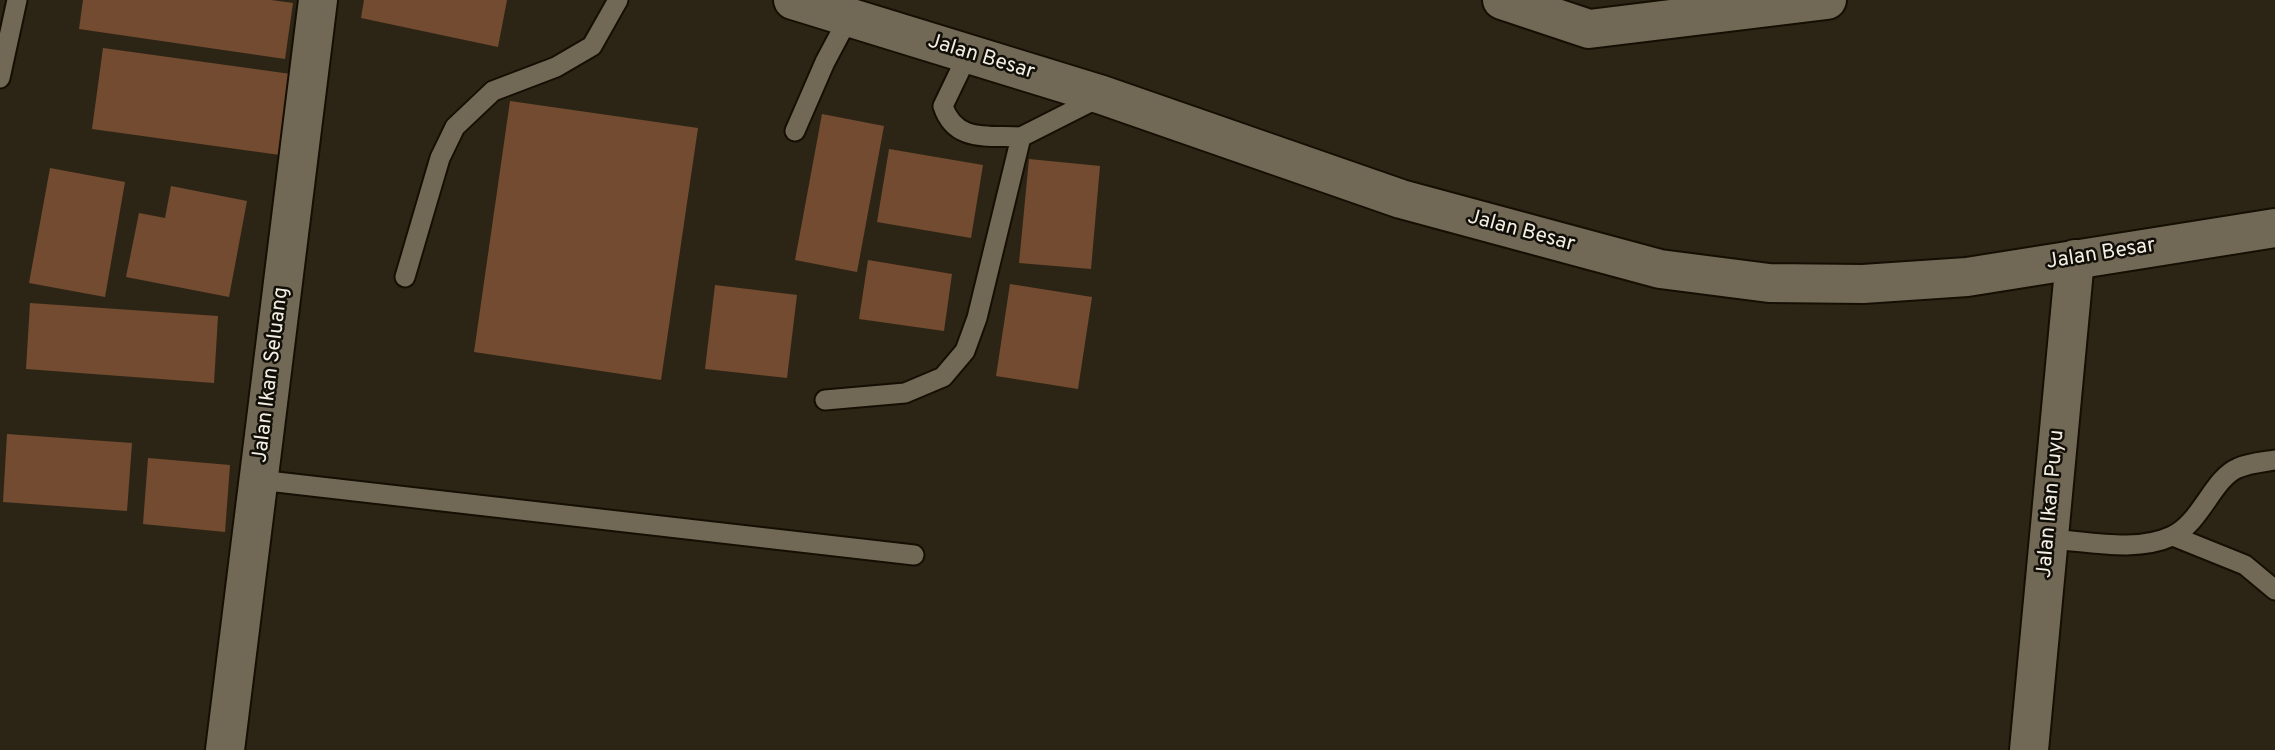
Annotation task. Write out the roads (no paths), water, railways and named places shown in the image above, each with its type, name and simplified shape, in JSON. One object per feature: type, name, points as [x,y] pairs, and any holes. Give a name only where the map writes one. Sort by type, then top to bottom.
[{"type":"street","name":"Jalan Ikan Seluang","points":[[225,750],[318,0]]},
{"type":"street","name":"Jalan Besar","points":[[793,0],[1102,95],[1401,199],[1660,270],[1769,283],[1863,284],[1967,277],[2275,228]]},
{"type":"street","points":[[1502,0],[1588,15],[1827,0]]},
{"type":"street","name":"Jalan Ikan Puyu","points":[[2029,750],[2075,259]]},
{"type":"lane","points":[[0,78],[17,0]]},
{"type":"lane","points":[[405,276],[440,158],[455,127],[493,91],[556,67],[592,46],[618,0]]},
{"type":"lane","points":[[795,131],[825,62],[849,17]]},
{"type":"lane","points":[[968,54],[943,106],[948,122],[964,133],[1021,137],[1102,95]]},
{"type":"lane","points":[[825,400],[905,393],[943,377],[965,351],[980,306],[1021,137]]},
{"type":"lane","points":[[2049,539],[2123,544],[2152,542],[2173,536],[2201,512],[2236,468],[2275,460]]},
{"type":"lane","points":[[259,480],[914,555]]},
{"type":"lane","points":[[2173,536],[2245,565],[2275,590]]}]
